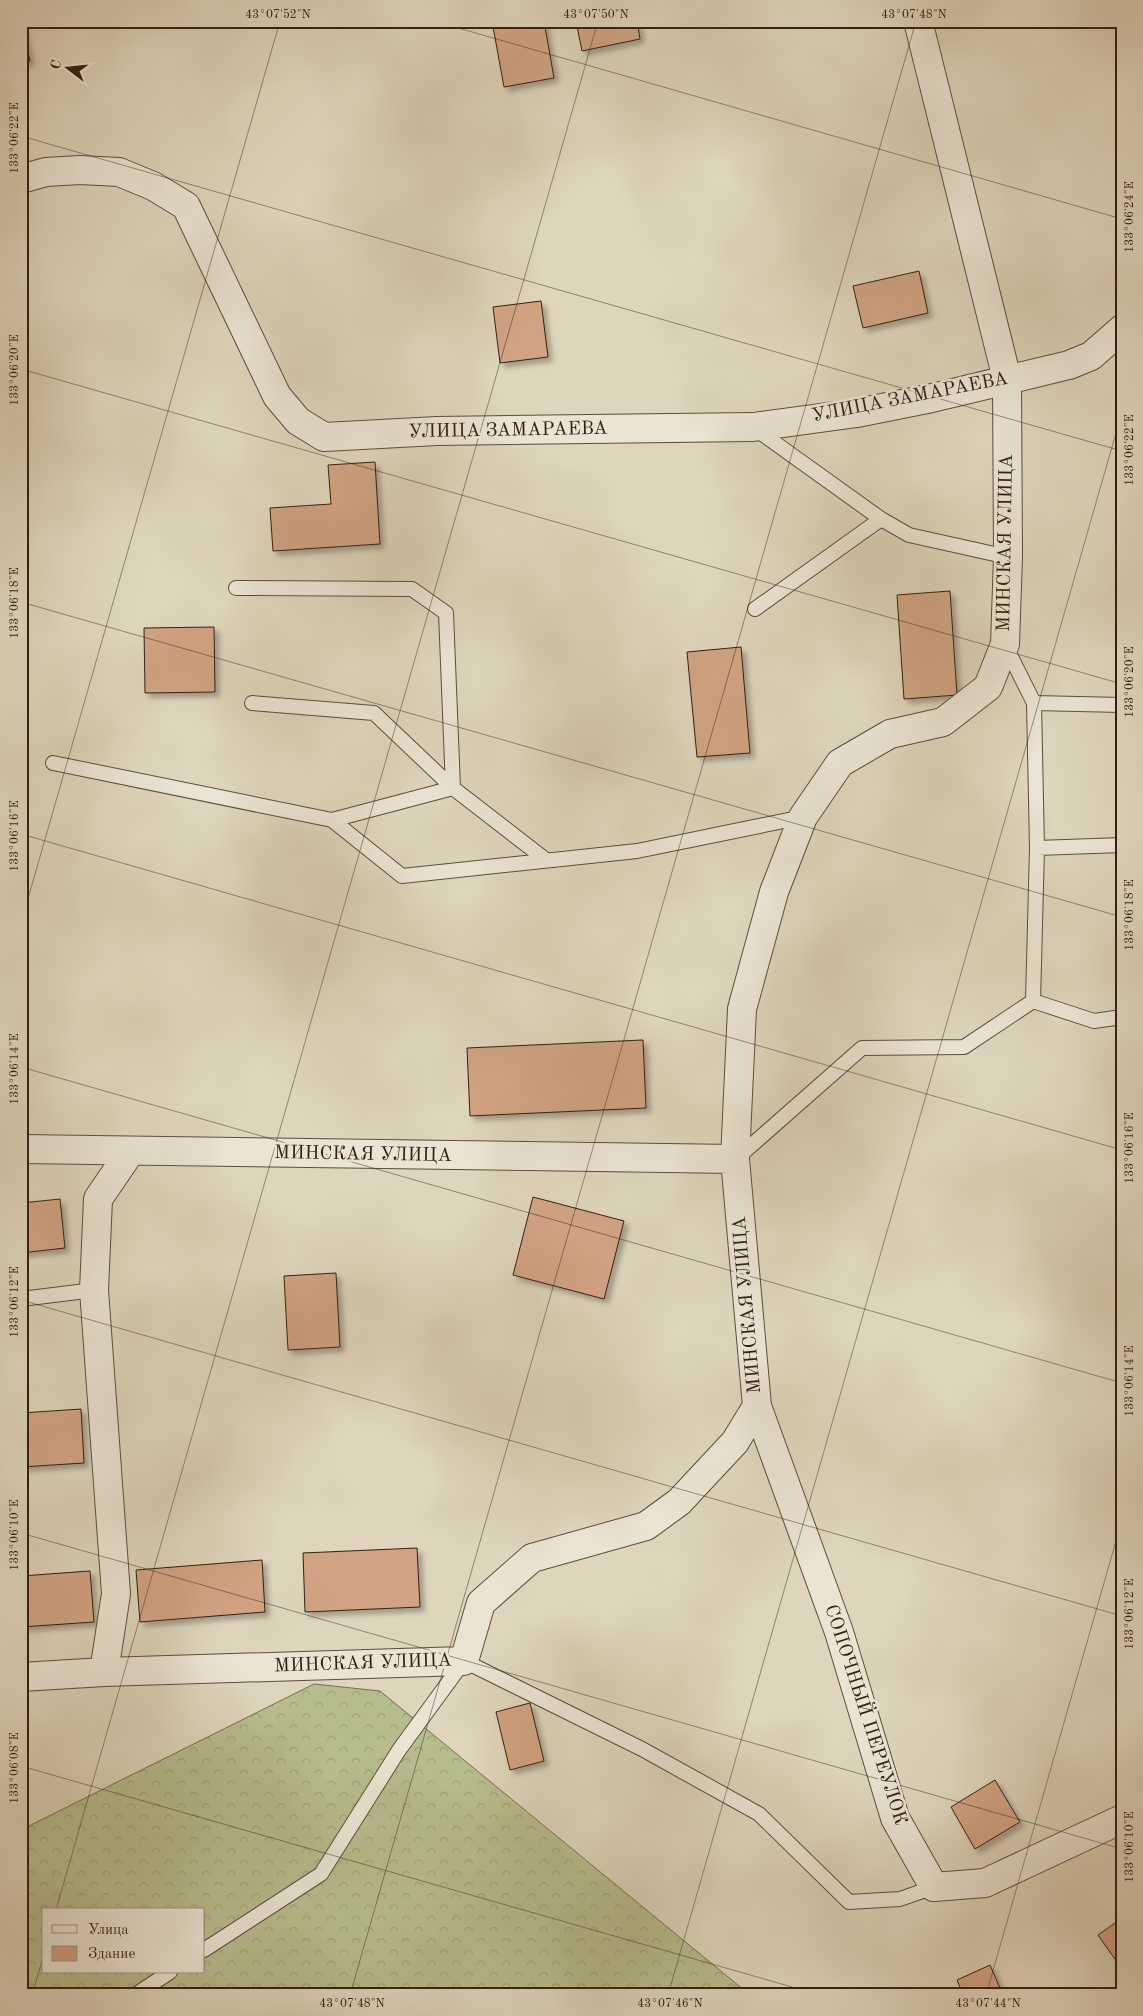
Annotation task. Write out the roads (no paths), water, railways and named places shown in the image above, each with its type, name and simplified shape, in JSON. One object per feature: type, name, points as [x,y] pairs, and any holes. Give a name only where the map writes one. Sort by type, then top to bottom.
[{"type":"street","name":"МИНСКАЯ УЛИЦА","points":[[21,1678],[104,1672],[464,1661],[480,1603],[532,1558],[646,1526],[679,1502],[735,1442],[757,1406],[735,1159],[742,1009],[774,892],[803,817],[840,762],[890,734],[943,722],[988,687],[1005,644],[1008,557],[1007,379],[918,21]]},
{"type":"street","name":"УЛИЦА ЗАМАРАЕВА","points":[[21,179],[46,172],[80,170],[120,172],[153,186],[186,206],[277,396],[298,421],[324,437],[437,431],[753,427],[876,409],[932,398],[1069,365],[1091,356],[1122,329]]},
{"type":"street","name":"МИНСКАЯ УЛИЦА","points":[[21,1149],[735,1159]]},
{"type":"street","points":[[104,1672],[116,1594],[94,1290],[98,1199],[130,1152]]},
{"type":"street","name":"СОПОЧНЫЙ ПЕРЕУЛОК","points":[[757,1406],[839,1632],[894,1818],[934,1887]]},
{"type":"street","points":[[934,1887],[985,1883],[1122,1819]]},
{"type":"lane","points":[[753,427],[881,518],[909,535],[1008,557]]},
{"type":"lane","points":[[755,609],[881,518]]},
{"type":"lane","points":[[236,588],[412,590],[446,613],[453,788]]},
{"type":"lane","points":[[1005,644],[1034,703],[1037,848],[1033,1002]]},
{"type":"lane","points":[[252,703],[374,713],[453,788],[546,860]]},
{"type":"lane","points":[[1034,703],[1122,706]]},
{"type":"lane","points":[[53,763],[332,820],[453,788]]},
{"type":"lane","points":[[332,820],[402,876],[637,851],[803,817]]},
{"type":"lane","points":[[1037,848],[1122,845]]},
{"type":"lane","points":[[735,1159],[862,1048],[964,1047],[1033,1002]]},
{"type":"lane","points":[[1033,1002],[1094,1021],[1122,1018]]},
{"type":"lane","points":[[21,1299],[94,1290]]},
{"type":"lane","points":[[205,1949],[321,1874],[399,1750],[464,1661],[642,1750],[759,1814],[849,1902],[900,1899],[934,1887]]},
{"type":"lane","points":[[136,1995],[167,1974]]}]
